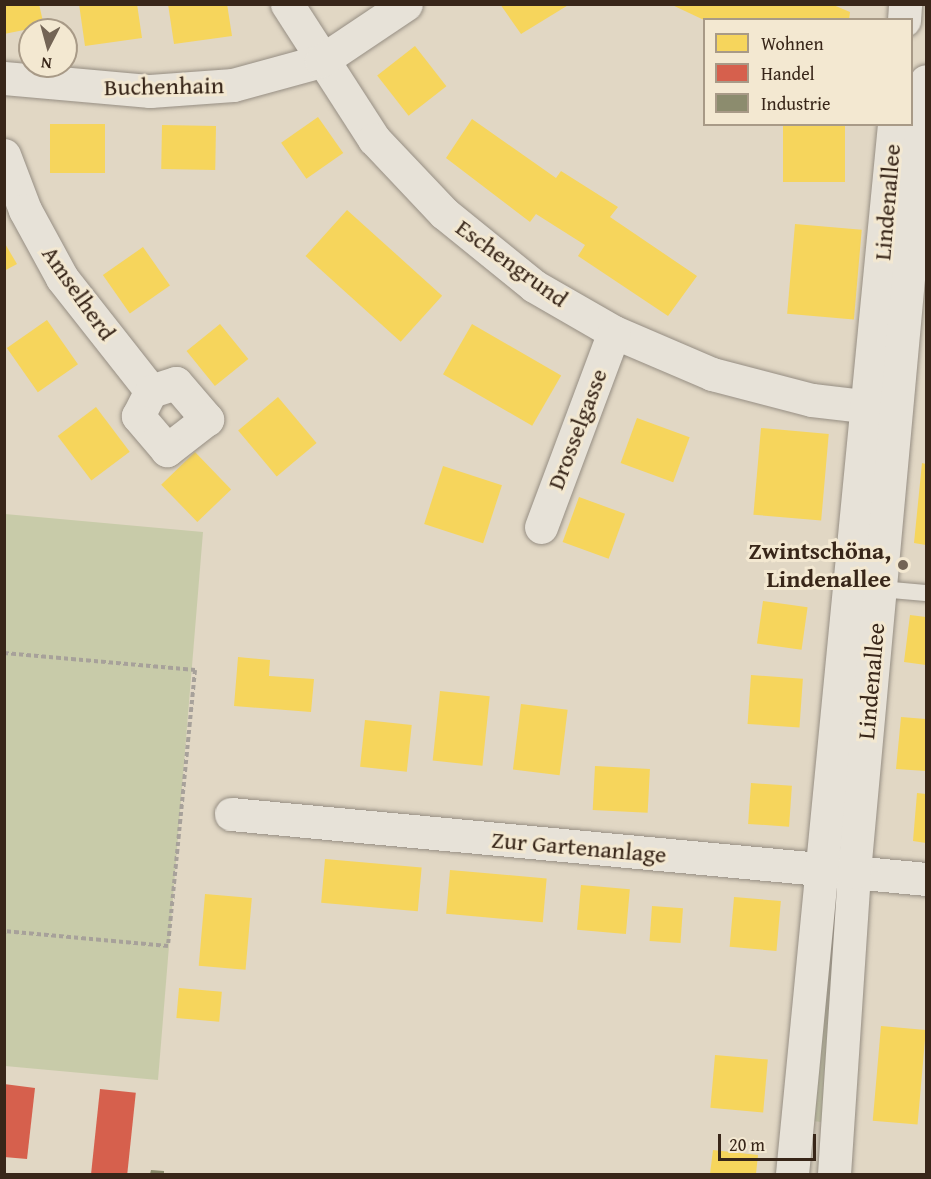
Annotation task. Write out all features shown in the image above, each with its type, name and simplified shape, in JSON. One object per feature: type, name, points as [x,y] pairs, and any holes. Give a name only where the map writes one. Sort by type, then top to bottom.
[{"type":"street","name":"Eschengrund","points":[[287,4],[321,61],[374,139],[444,213],[534,286],[614,332],[772,392],[882,408]]},
{"type":"street","name":"Buchenhain","points":[[4,78],[150,91],[233,85],[321,61],[406,4]]},
{"type":"street","name":"Lindenallee","points":[[834,1174],[839,871],[882,408],[927,81]]},
{"type":"street","name":"Lindenallee","points":[[792,1174],[880,589],[882,408],[894,126]]},
{"type":"street","name":"Amselherd","points":[[4,155],[25,210],[62,278],[151,390]]},
{"type":"street","name":"Drosselgasse","points":[[541,527],[614,332]]},
{"type":"street","name":"Zur Gartenanlage","points":[[231,814],[927,879]]},
{"type":"lane","points":[[880,589],[927,593]]},
{"type":"path","points":[[4,653],[195,670],[168,946],[4,931]]},
{"type":"green space","points":[[5,514],[203,532],[158,1080],[5,1066]]},
{"type":"green space","points":[[835,896],[843,897],[827,1116],[821,1122],[813,1121]]},
{"type":"building: Wohnen","points":[[4,4],[39,4],[42,18],[18,18],[18,31],[4,34]]},
{"type":"building: Wohnen","points":[[79,4],[137,4],[142,38],[85,46]]},
{"type":"building: Wohnen","points":[[168,4],[227,4],[232,36],[174,44]]},
{"type":"building: Wohnen","points":[[500,4],[570,4],[521,34]]},
{"type":"building: Wohnen","points":[[670,4],[831,4],[850,12],[849,18],[703,20]]},
{"type":"building: Wohnen","points":[[415,46],[446,86],[409,116],[377,76]]},
{"type":"building: Wohnen","points":[[318,117],[343,153],[306,179],[281,143]]},
{"type":"building: Wohnen","points":[[472,119],[556,178],[561,171],[618,207],[610,217],[697,276],[668,316],[578,256],[585,245],[536,214],[530,222],[446,158]]},
{"type":"building: Wohnen","points":[[50,124],[105,124],[105,173],[50,173]]},
{"type":"building: Wohnen","points":[[162,125],[216,126],[215,170],[161,169]]},
{"type":"building: Wohnen","points":[[783,126],[845,126],[845,182],[783,182]]},
{"type":"building: Wohnen","points":[[347,210],[442,296],[401,342],[306,256]]},
{"type":"building: Wohnen","points":[[795,224],[862,230],[854,319],[787,314]]},
{"type":"building: Wohnen","points":[[4,242],[17,264],[4,271]]},
{"type":"building: Wohnen","points":[[143,247],[170,286],[130,314],[103,275]]},
{"type":"building: Wohnen","points":[[47,320],[78,364],[38,392],[7,348]]},
{"type":"building: Wohnen","points":[[220,324],[248,359],[215,386],[187,351]]},
{"type":"building: Wohnen","points":[[472,324],[561,376],[532,426],[443,374]]},
{"type":"building: Wohnen","points":[[278,397],[317,443],[277,476],[238,430]]},
{"type":"building: Wohnen","points":[[96,407],[130,452],[91,481],[58,436]]},
{"type":"building: Wohnen","points":[[637,418],[690,437],[673,482],[621,463]]},
{"type":"building: Wohnen","points":[[761,428],[829,434],[821,521],[753,515]]},
{"type":"building: Wohnen","points":[[195,452],[231,489],[197,522],[161,485]]},
{"type":"building: Wohnen","points":[[922,463],[926,464],[926,545],[914,543]]},
{"type":"building: Wohnen","points":[[443,466],[502,485],[483,543],[424,524]]},
{"type":"building: Wohnen","points":[[579,497],[625,514],[609,559],[563,542]]},
{"type":"building: Wohnen","points":[[763,601],[808,607],[802,650],[757,644]]},
{"type":"building: Wohnen","points":[[910,615],[926,617],[926,665],[904,662]]},
{"type":"building: Wohnen","points":[[238,657],[270,660],[269,676],[314,679],[311,712],[234,706]]},
{"type":"building: Wohnen","points":[[751,675],[803,679],[799,728],[748,724]]},
{"type":"building: Wohnen","points":[[440,691],[490,696],[482,766],[433,761]]},
{"type":"building: Wohnen","points":[[521,704],[568,710],[560,775],[513,770]]},
{"type":"building: Wohnen","points":[[901,717],[926,719],[926,771],[896,769]]},
{"type":"building: Wohnen","points":[[365,720],[412,725],[407,772],[360,767]]},
{"type":"building: Wohnen","points":[[595,766],[650,769],[648,813],[593,810]]},
{"type":"building: Wohnen","points":[[751,783],[792,786],[789,827],[748,824]]},
{"type":"building: Wohnen","points":[[917,793],[926,794],[926,843],[913,841]]},
{"type":"building: Wohnen","points":[[325,859],[422,867],[418,911],[321,903]]},
{"type":"building: Wohnen","points":[[450,870],[547,878],[543,922],[446,914]]},
{"type":"building: Wohnen","points":[[581,885],[630,889],[626,934],[577,930]]},
{"type":"building: Wohnen","points":[[205,894],[252,898],[246,970],[199,966]]},
{"type":"building: Wohnen","points":[[734,897],[781,901],[776,951],[730,947]]},
{"type":"building: Wohnen","points":[[652,906],[683,908],[680,943],[650,941]]},
{"type":"building: Wohnen","points":[[179,988],[222,992],[219,1022],[176,1018]]},
{"type":"building: Wohnen","points":[[881,1026],[926,1030],[918,1125],[873,1121]]},
{"type":"building: Wohnen","points":[[715,1055],[768,1060],[763,1112],[710,1108]]},
{"type":"building: Wohnen","points":[[713,1150],[758,1155],[756,1174],[710,1174]]},
{"type":"building: Handel","points":[[4,1084],[35,1088],[27,1159],[4,1157]]},
{"type":"building: Handel","points":[[100,1089],[136,1093],[127,1174],[91,1174]]},
{"type":"building: Industrie","points":[[151,1170],[164,1171],[164,1174],[150,1174]]},
{"type":"place","name":"Zwintschöna, Lindenallee","points":[[903,565]]}]
